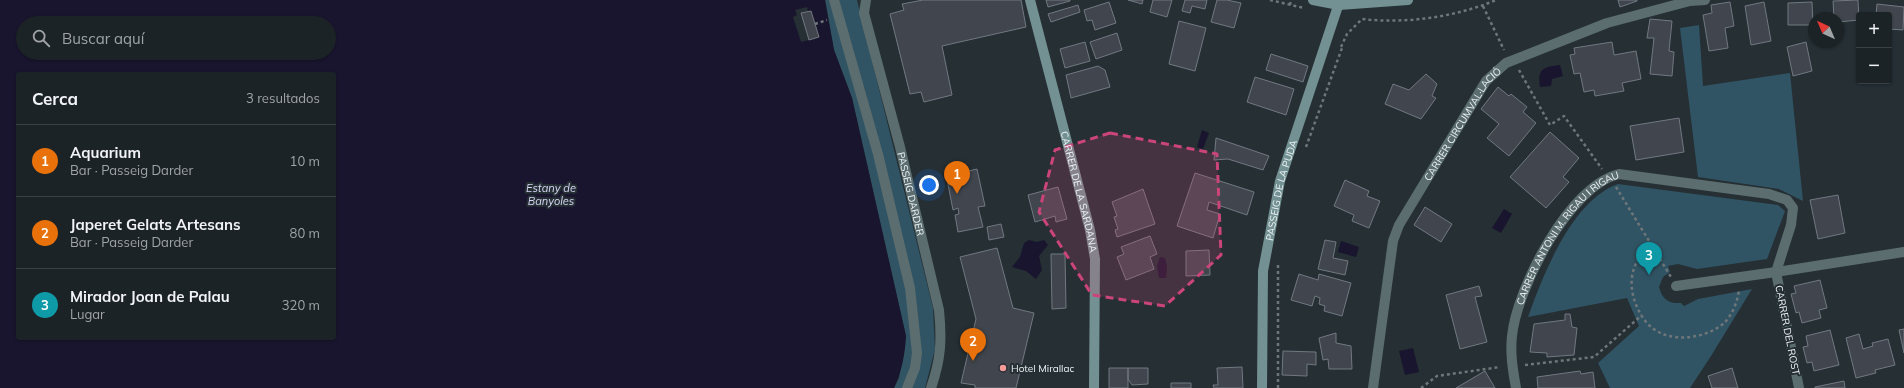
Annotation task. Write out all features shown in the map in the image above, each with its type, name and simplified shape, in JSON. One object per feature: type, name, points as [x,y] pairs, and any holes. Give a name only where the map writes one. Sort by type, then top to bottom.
[{"type":"main road","name":"CARRER DE LA SARDANA","points":[[1030,0],[1090,230],[1095,259],[1094,388]]},
{"type":"main road","points":[[1312,0],[1339,3],[1408,0]]},
{"type":"main road","name":"PASSEIG DE LA PUDA","points":[[1262,388],[1264,271],[1280,181],[1339,3]]},
{"type":"street","points":[[834,0],[878,154],[910,288],[917,353],[915,368],[907,388]]},
{"type":"street","name":"PASSEIG DARDER","points":[[866,0],[864,13],[900,147],[939,310],[942,335],[939,365],[931,388]]},
{"type":"street","name":"CARRER CIRCUMVAL·LACIÓ","points":[[1373,388],[1392,248],[1399,226],[1486,81],[1506,63],[1512,60],[1607,23],[1690,0],[1705,0]]},
{"type":"street","name":"CARRER ANTONI M. RIGAU I RIGAU","points":[[1516,388],[1512,366],[1512,336],[1520,304],[1531,274],[1549,241],[1576,203],[1608,176],[1619,174],[1769,194],[1787,200],[1793,208],[1791,225],[1776,272]]},
{"type":"street","points":[[1676,286],[1904,252]]},
{"type":"street","name":"CARRER DEL ROST","points":[[1776,272],[1799,388]]},
{"type":"path","points":[[1270,0],[1305,8]]},
{"type":"path","points":[[1290,5],[1291,0]]},
{"type":"path","name":"PASSEIG DE LA PUDA","points":[[1305,150],[1347,34],[1362,19],[1380,21],[1431,17],[1483,6],[1496,0]]},
{"type":"path","points":[[1483,6],[1504,49],[1550,125],[1564,116],[1593,159],[1608,176],[1676,286]]},
{"type":"path","points":[[815,24],[827,20]]},
{"type":"path","points":[[1326,43],[1342,48]]},
{"type":"path","points":[[1650,244],[1641,254],[1632,273],[1632,292],[1638,310],[1650,327],[1667,335],[1689,338],[1708,333],[1725,322],[1736,303],[1739,290],[1738,277]]},
{"type":"path","points":[[1278,388],[1277,273],[1279,258]]},
{"type":"path","points":[[1421,388],[1437,376],[1594,357],[1642,315]]},
{"type":"highlighted area","points":[[1110,133],[1217,154],[1221,255],[1165,306],[1092,295],[1039,212],[1055,150]]},
{"type":"shaded area","points":[[825,0],[857,0],[933,308],[935,349],[925,388],[894,388],[899,378],[906,336],[852,98],[834,50]]},
{"type":"shaded area","points":[[1699,25],[1703,86],[1790,73],[1803,201],[1779,189],[1698,177],[1680,28]]},
{"type":"shaded area","points":[[1618,184],[1778,205],[1785,211],[1767,259],[1697,269],[1678,264],[1668,266],[1670,272],[1663,277],[1659,287],[1664,298],[1673,303],[1681,303],[1684,306],[1698,299],[1752,289],[1690,388],[1610,388],[1598,363],[1639,326],[1627,298],[1528,317],[1551,261],[1573,222],[1587,206],[1602,193]]},
{"type":"water","name":"Estany de Banyoles","points":[[0,0],[825,0],[834,50],[852,98],[906,336],[903,362],[894,388],[0,388]]},
{"type":"water","points":[[1560,65],[1563,76],[1552,79],[1551,86],[1540,87],[1539,81],[1541,72],[1546,68]]},
{"type":"water","points":[[1202,130],[1209,133],[1203,149],[1197,147]]},
{"type":"water","points":[[1504,209],[1512,214],[1501,233],[1492,228]]},
{"type":"water","points":[[1029,240],[1037,242],[1044,240],[1048,245],[1039,256],[1042,270],[1036,279],[1026,271],[1012,267],[1020,257],[1024,243]]},
{"type":"water","points":[[1341,241],[1359,247],[1356,257],[1338,252]]},
{"type":"water","points":[[1160,257],[1165,258],[1167,266],[1166,278],[1159,278],[1157,266]]},
{"type":"water","points":[[1413,348],[1419,372],[1405,375],[1399,351]]},
{"type":"pier","points":[[807,7],[808,11],[801,13],[809,40],[801,42],[793,17],[797,15],[795,10]]},
{"type":"building","points":[[923,0],[1021,0],[1026,27],[942,46],[952,95],[924,102],[921,92],[910,94],[890,14],[904,10],[902,4]]},
{"type":"building","points":[[1046,0],[1070,0],[1070,1],[1048,7]]},
{"type":"building","points":[[1128,0],[1143,0],[1142,4]]},
{"type":"building","points":[[1153,0],[1172,0],[1167,17],[1150,12]]},
{"type":"building","points":[[1185,0],[1207,0],[1205,9],[1192,6],[1190,13],[1182,11]]},
{"type":"building","points":[[1217,0],[1227,0],[1241,3],[1234,28],[1211,22]]},
{"type":"building","points":[[1618,0],[1637,0],[1637,1],[1620,7]]},
{"type":"building","points":[[1858,0],[1859,12],[1856,12],[1856,20],[1844,21],[1844,12],[1834,12],[1833,1]]},
{"type":"building","points":[[1109,2],[1116,23],[1095,30],[1092,20],[1087,21],[1084,10]]},
{"type":"building","points":[[1730,2],[1734,26],[1725,28],[1728,48],[1709,51],[1703,15],[1712,13],[1711,5]]},
{"type":"building","points":[[1764,2],[1771,41],[1751,45],[1745,6]]},
{"type":"building","points":[[1812,2],[1812,12],[1808,12],[1808,25],[1788,25],[1788,3]]},
{"type":"building","points":[[1877,4],[1904,7],[1903,30],[1892,29],[1892,12],[1876,12]]},
{"type":"building","points":[[1078,5],[1080,12],[1051,22],[1048,14]]},
{"type":"building","points":[[811,11],[819,37],[809,40],[801,13]]},
{"type":"building","points":[[1650,19],[1672,21],[1669,51],[1674,52],[1672,76],[1650,74],[1654,38],[1647,38]]},
{"type":"building","points":[[1179,21],[1206,28],[1195,71],[1169,64]]},
{"type":"building","points":[[1117,33],[1122,50],[1096,59],[1090,42]]},
{"type":"building","points":[[1085,42],[1090,61],[1065,68],[1060,49]]},
{"type":"building","points":[[1612,42],[1614,55],[1636,51],[1641,79],[1622,83],[1624,91],[1595,96],[1594,90],[1584,92],[1580,73],[1574,74],[1570,55],[1575,54],[1574,48]]},
{"type":"building","points":[[1806,42],[1812,71],[1793,76],[1787,47]]},
{"type":"building","points":[[1271,54],[1308,66],[1303,82],[1266,70]]},
{"type":"building","points":[[1098,66],[1105,70],[1110,87],[1071,98],[1066,75]]},
{"type":"building","points":[[1426,74],[1437,84],[1432,96],[1436,98],[1421,119],[1385,104],[1393,84],[1409,90]]},
{"type":"building","points":[[1255,77],[1294,89],[1286,115],[1247,102]]},
{"type":"building","points":[[1498,87],[1509,96],[1511,94],[1527,107],[1523,112],[1536,123],[1509,156],[1487,138],[1499,124],[1481,109]]},
{"type":"building","points":[[1679,118],[1684,152],[1636,160],[1630,126]]},
{"type":"building","points":[[1550,132],[1579,158],[1563,177],[1569,182],[1546,208],[1510,177]]},
{"type":"building","points":[[1216,138],[1269,156],[1263,170],[1228,159],[1214,160]]},
{"type":"building","points":[[977,169],[985,206],[978,207],[983,227],[958,232],[955,215],[959,214],[958,208],[953,210],[947,179],[951,178],[951,175]]},
{"type":"building","points":[[1195,173],[1254,192],[1247,215],[1209,202],[1207,210],[1220,214],[1213,238],[1177,226]]},
{"type":"building","points":[[1345,180],[1369,191],[1367,196],[1380,201],[1369,228],[1352,221],[1354,215],[1334,206]]},
{"type":"building","points":[[1058,187],[1067,219],[1056,222],[1055,216],[1035,222],[1028,195]]},
{"type":"building","points":[[1143,189],[1155,224],[1117,237],[1115,230],[1118,229],[1114,217],[1117,216],[1112,202]]},
{"type":"building","points":[[1838,195],[1845,233],[1818,239],[1810,200]]},
{"type":"building","points":[[1425,207],[1452,224],[1441,242],[1414,225]]},
{"type":"building","points":[[1001,224],[1004,237],[989,240],[987,227]]},
{"type":"building","points":[[1150,236],[1157,254],[1150,257],[1154,269],[1126,280],[1117,257],[1124,254],[1121,247]]},
{"type":"building","points":[[1325,240],[1336,242],[1333,258],[1348,261],[1345,275],[1318,269]]},
{"type":"building","points":[[997,248],[1013,308],[1034,313],[1016,388],[975,388],[975,385],[961,383],[976,319],[960,257]]},
{"type":"building","points":[[1209,250],[1210,275],[1186,276],[1186,251]]},
{"type":"building","points":[[1051,254],[1065,254],[1066,308],[1052,309]]},
{"type":"building","points":[[1299,274],[1318,280],[1319,274],[1351,283],[1342,316],[1324,311],[1325,306],[1319,304],[1320,298],[1315,296],[1312,306],[1291,300]]},
{"type":"building","points":[[1820,280],[1827,308],[1819,310],[1821,318],[1802,323],[1799,312],[1796,313],[1791,294],[1796,293],[1794,286]]},
{"type":"building","points":[[1479,286],[1482,296],[1475,297],[1487,342],[1460,349],[1446,295]]},
{"type":"building","points":[[1565,314],[1570,314],[1572,327],[1577,328],[1574,355],[1547,357],[1547,353],[1530,352],[1534,324],[1565,320]]},
{"type":"building","points":[[1904,329],[1904,353],[1899,330]]},
{"type":"building","points":[[1830,330],[1839,365],[1814,371],[1812,362],[1807,363],[1803,347],[1808,346],[1806,336]]},
{"type":"building","points":[[1336,333],[1336,343],[1351,346],[1352,369],[1329,369],[1328,359],[1323,360],[1319,338]]},
{"type":"building","points":[[1859,334],[1863,349],[1873,346],[1872,343],[1888,339],[1895,365],[1875,370],[1876,373],[1856,378],[1846,338]]},
{"type":"building","points":[[1283,351],[1316,352],[1316,365],[1307,364],[1307,376],[1282,375]]},
{"type":"building","points":[[1242,367],[1243,388],[1214,388],[1213,385],[1218,385],[1217,368]]},
{"type":"building","points":[[1109,368],[1128,368],[1128,388],[1109,388]]},
{"type":"building","points":[[1128,368],[1148,368],[1148,384],[1132,385],[1128,379]]},
{"type":"building","points":[[1732,368],[1738,388],[1712,388],[1708,376]]},
{"type":"building","points":[[1485,371],[1495,388],[1456,388]]},
{"type":"building","points":[[1580,371],[1581,374],[1593,372],[1595,388],[1538,388],[1537,377]]},
{"type":"building","points":[[1844,381],[1845,388],[1815,388],[1815,387]]},
{"type":"building","points":[[1171,383],[1191,383],[1191,388],[1171,388]]},
{"type":"place","name":"Aquarium","points":[[957,194]]},
{"type":"place","name":"Mirador Joan de Palau","points":[[1649,275]]},
{"type":"place","name":"Japeret Gelats Artesans","points":[[973,361]]},
{"type":"place","name":"Hotel Mirallac","points":[[1003,368]]}]
